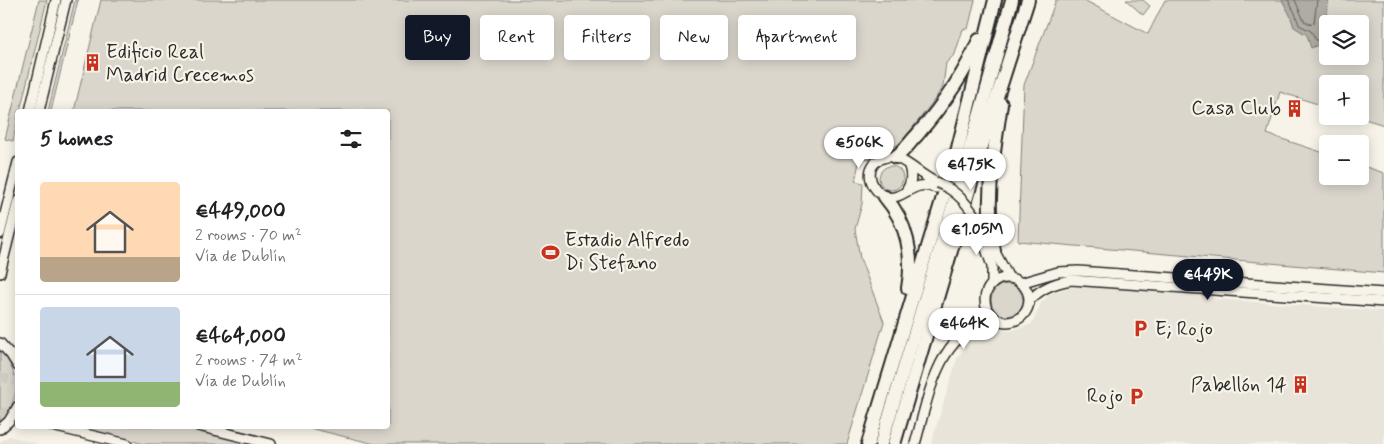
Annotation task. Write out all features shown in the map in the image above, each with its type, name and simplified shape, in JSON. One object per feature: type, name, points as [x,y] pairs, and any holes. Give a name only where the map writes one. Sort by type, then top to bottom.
[{"type":"highway","points":[[881,444],[966,162],[1012,0]]},
{"type":"highway","points":[[894,444],[1008,60],[1028,0]]},
{"type":"highway","points":[[894,156],[902,152],[950,94],[966,68],[994,1]]},
{"type":"highway","points":[[868,444],[958,148],[994,1]]},
{"type":"highway","points":[[994,250],[989,220],[990,199],[998,124],[1008,60]]},
{"type":"highway","points":[[885,197],[900,218],[909,249],[910,277],[901,332]]},
{"type":"street","points":[[30,109],[56,0]]},
{"type":"street","points":[[39,109],[66,0]]},
{"type":"street","points":[[937,185],[922,184],[899,196],[889,198],[875,190],[870,180],[872,170],[881,159],[894,156],[904,160],[909,166],[937,185],[958,195],[971,208],[978,225],[990,259],[993,274],[992,284]]},
{"type":"street","points":[[906,191],[912,176],[909,166]]},
{"type":"street","points":[[0,234],[15,174]]},
{"type":"street","points":[[0,273],[15,213]]},
{"type":"street","points":[[978,225],[1009,278]]},
{"type":"street","points":[[1020,282],[1058,272],[1078,271],[1384,293]]},
{"type":"street","points":[[1000,320],[989,313],[985,302],[986,295],[992,284],[997,280],[1009,278],[1020,282],[1027,291],[1029,301]]},
{"type":"street","points":[[915,444],[930,390],[939,366],[948,350],[966,331],[982,324],[1020,318],[1026,310],[1029,301],[1050,285],[1071,280],[1384,302]]},
{"type":"street","points":[[0,343],[15,361]]},
{"type":"street","points":[[0,429],[9,421],[15,411]]},
{"type":"street","points":[[64,429],[127,444]]},
{"type":"street","points":[[210,429],[271,444]]},
{"type":"shaded area","points":[[39,0],[47,0],[20,109],[15,109],[13,141],[5,139]]},
{"type":"shaded area","points":[[75,0],[78,0],[51,109],[48,109]]},
{"type":"shaded area","points":[[101,0],[975,0],[968,29],[963,29],[955,54],[946,63],[943,86],[935,99],[901,143],[878,153],[870,159],[860,158],[855,181],[863,183],[862,204],[855,229],[860,258],[884,322],[847,444],[375,444],[313,429],[390,429],[390,109],[74,109]]},
{"type":"shaded area","points":[[1056,0],[1084,0],[1148,34],[1165,0],[1384,0],[1384,125],[1369,120],[1369,75],[1319,75],[1319,104],[1280,92],[1267,134],[1319,151],[1319,185],[1369,185],[1369,168],[1384,173],[1384,273],[1018,241],[1024,85]]},
{"type":"shaded area","points":[[1126,0],[1143,0],[1150,6],[1143,15]]},
{"type":"shaded area","points":[[891,166],[900,169],[903,178],[900,187],[891,190],[882,187],[879,178],[882,169]]},
{"type":"shaded area","points":[[1007,284],[1013,285],[1018,289],[1022,294],[1022,306],[1018,311],[1013,315],[1007,316],[1001,315],[996,311],[992,306],[991,300],[992,294],[996,289],[1001,285]]},
{"type":"shaded area","points":[[1089,287],[1213,297],[1216,299],[1384,311],[1384,444],[931,444],[957,359],[969,340],[984,330],[998,328],[1010,331],[1032,324],[1041,303],[1049,294],[1066,288]]},
{"type":"shaded area","points":[[0,350],[12,368],[15,377],[15,396],[7,414],[0,423]]},
{"type":"shaded area","points":[[84,429],[194,429],[256,444],[145,444]]},
{"type":"shaded area","points":[[9,436],[40,444],[0,444]]},
{"type":"water","points":[[1282,0],[1329,0],[1326,15],[1319,15],[1319,45],[1311,48],[1307,35],[1294,27]]},
{"type":"tunnel","points":[[0,377],[15,381]]},
{"type":"tunnel","points":[[0,411],[15,416]]},
{"type":"place","name":"Edificio Real Madrid Crecemos","points":[[92,63]]},
{"type":"place","name":"Casa Club","points":[[1295,108]]},
{"type":"place","name":"Estadio Alfredo Di Stefano","points":[[551,252]]},
{"type":"place","name":"E; Rojo","points":[[1141,329]]},
{"type":"place","name":"Pabellón 14","points":[[1301,385]]},
{"type":"place","name":"Rojo","points":[[1137,396]]}]
